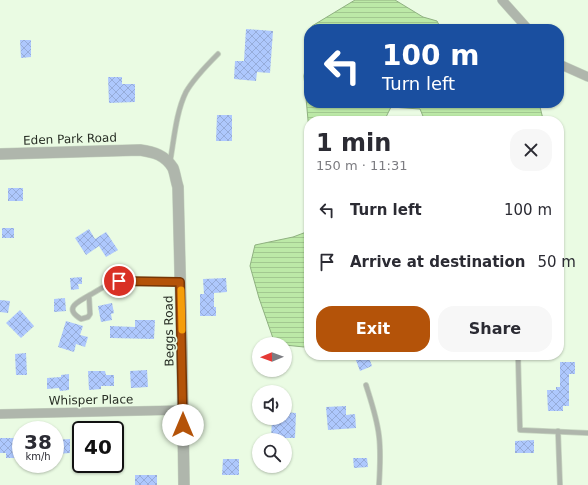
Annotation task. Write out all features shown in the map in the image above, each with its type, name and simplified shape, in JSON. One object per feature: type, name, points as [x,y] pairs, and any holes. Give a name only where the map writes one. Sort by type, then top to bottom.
[{"type":"street","points":[[502,0],[524,24]]},
{"type":"street","points":[[564,66],[588,77]]},
{"type":"street","name":"Beggs Road","points":[[140,150],[151,151],[165,158],[173,168],[178,187],[184,485]]},
{"type":"street","name":"Eden Park Road","points":[[0,154],[140,150]]},
{"type":"street","name":"Whisper Place","points":[[0,414],[183,410]]},
{"type":"lane","points":[[169,164],[179,110],[186,92],[201,71],[218,54]]},
{"type":"lane","points":[[89,296],[90,314],[88,317],[81,319],[76,316],[73,311],[73,307],[76,303],[113,282],[180,282]]},
{"type":"lane","points":[[518,360],[520,430],[588,433]]},
{"type":"lane","points":[[366,385],[379,435],[379,485]]},
{"type":"lane","points":[[558,431],[560,485]]},
{"type":"shaded area","points":[[355,0],[395,0],[423,17],[437,21],[438,24],[315,24]]},
{"type":"shaded area","points":[[307,108],[390,108],[386,116],[308,116]]},
{"type":"shaded area","points":[[406,108],[540,108],[542,116],[423,116],[420,109]]},
{"type":"shaded area","points":[[304,233],[304,347],[292,346],[292,337],[273,337],[250,266],[255,245],[293,237]]},
{"type":"building","points":[[246,29],[273,31],[270,73],[257,72],[256,81],[234,79],[235,61],[244,61]]},
{"type":"building","points":[[20,40],[31,40],[31,57],[21,58]]},
{"type":"building","points":[[108,77],[122,77],[122,84],[135,84],[135,102],[109,103]]},
{"type":"building","points":[[217,115],[232,115],[232,141],[216,141]]},
{"type":"building","points":[[8,188],[23,188],[23,201],[8,201]]},
{"type":"building","points":[[2,228],[14,228],[14,238],[2,238]]},
{"type":"building","points":[[89,229],[95,239],[106,232],[118,250],[106,257],[99,246],[86,255],[75,238]]},
{"type":"building","points":[[82,277],[82,284],[78,284],[79,289],[71,290],[70,278]]},
{"type":"building","points":[[226,278],[227,292],[214,293],[214,307],[216,307],[216,316],[200,316],[200,294],[204,294],[203,279]]},
{"type":"building","points":[[65,298],[66,311],[54,312],[54,299]]},
{"type":"building","points":[[0,300],[10,301],[8,313],[0,312]]},
{"type":"building","points":[[112,303],[114,313],[111,314],[112,320],[101,322],[98,306]]},
{"type":"building","points":[[20,310],[34,326],[21,338],[6,323]]},
{"type":"building","points":[[135,320],[155,320],[154,339],[110,338],[110,326],[135,327]]},
{"type":"building","points":[[66,321],[83,326],[80,335],[88,337],[85,347],[76,344],[74,352],[58,347]]},
{"type":"building","points":[[26,353],[27,375],[16,375],[15,354]]},
{"type":"building","points":[[356,360],[370,360],[372,366],[360,371]]},
{"type":"building","points":[[560,362],[575,362],[575,374],[569,374],[569,406],[563,406],[563,411],[548,411],[547,390],[556,390],[556,387],[560,387]]},
{"type":"building","points":[[147,370],[148,387],[131,388],[130,371]]},
{"type":"building","points":[[88,371],[105,371],[106,375],[114,375],[114,386],[101,386],[101,389],[89,390]]},
{"type":"building","points":[[69,374],[69,390],[60,391],[59,388],[47,389],[47,378],[61,377],[61,375]]},
{"type":"building","points":[[346,406],[346,415],[355,414],[356,428],[328,430],[326,407]]},
{"type":"building","points":[[292,413],[296,413],[295,438],[292,438],[292,433],[271,433],[272,425],[292,425]]},
{"type":"building","points":[[0,438],[12,438],[12,458],[6,458],[6,453],[0,453]]},
{"type":"building","points":[[64,439],[70,439],[70,453],[64,453]]},
{"type":"building","points":[[534,440],[534,453],[515,453],[515,441]]},
{"type":"building","points":[[353,458],[367,458],[368,467],[354,468]]},
{"type":"building","points":[[223,459],[239,459],[239,475],[222,475]]},
{"type":"building","points":[[135,475],[157,475],[157,485],[135,485]]},
{"type":"slow traffic","points":[[181,290],[182,330]]},
{"type":"route","points":[[119,281],[180,282],[183,425]]}]
